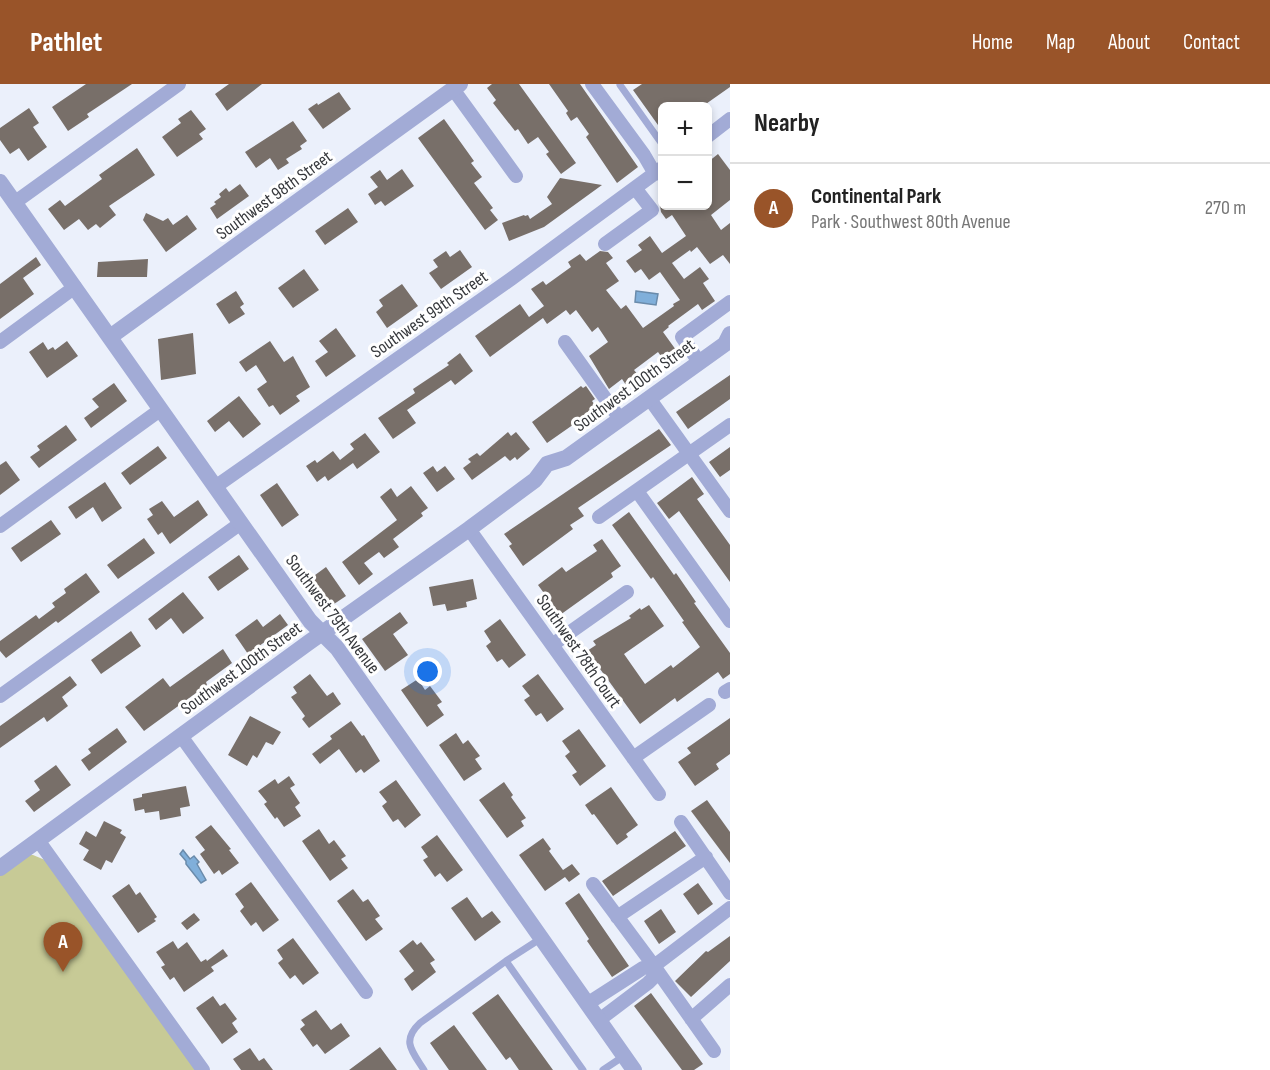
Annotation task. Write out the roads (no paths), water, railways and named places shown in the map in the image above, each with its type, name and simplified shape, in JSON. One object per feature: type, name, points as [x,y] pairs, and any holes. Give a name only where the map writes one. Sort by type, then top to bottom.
[{"type":"street","points":[[14,203],[179,84]]},
{"type":"street","points":[[592,84],[644,155],[658,170]]},
{"type":"street","points":[[456,86],[516,176]]},
{"type":"street","name":"Southwest 98th Street","points":[[110,338],[456,86]]},
{"type":"street","points":[[712,133],[730,119]]},
{"type":"street","name":"Southwest 99th Street","points":[[215,488],[511,279],[658,172]]},
{"type":"street","name":"Southwest 79th Avenue","points":[[0,182],[310,621],[337,648],[634,1070]]},
{"type":"street","points":[[605,244],[652,210],[635,188]]},
{"type":"street","points":[[0,342],[75,287]]},
{"type":"street","points":[[699,362],[682,337],[730,302]]},
{"type":"street","name":"Southwest 100th Street","points":[[0,868],[322,633],[469,529],[535,480],[547,464],[566,458],[728,341]]},
{"type":"street","points":[[565,342],[620,419]]},
{"type":"street","points":[[649,398],[730,511]]},
{"type":"street","points":[[0,526],[160,410]]},
{"type":"street","points":[[599,517],[730,424]]},
{"type":"street","points":[[637,491],[730,621]]},
{"type":"street","points":[[0,696],[241,523]]},
{"type":"street","name":"Southwest 78th Court","points":[[469,529],[660,794]]},
{"type":"street","points":[[552,645],[627,592]]},
{"type":"street","points":[[633,758],[709,705]]},
{"type":"street","points":[[181,736],[366,992]]},
{"type":"street","points":[[681,822],[730,893]]},
{"type":"street","points":[[38,840],[203,1070]]},
{"type":"street","points":[[617,917],[705,857]]},
{"type":"street","points":[[593,884],[714,1051]]},
{"type":"street","points":[[586,1004],[643,968],[654,966],[730,908]]},
{"type":"street","points":[[598,1020],[648,983],[653,978],[654,966]]},
{"type":"street","points":[[691,1019],[730,985]]},
{"type":"lane","points":[[620,85],[658,137]]},
{"type":"lane","points":[[424,1070],[410,1048],[409,1039],[412,1031],[506,961],[540,939]]},
{"type":"lane","points":[[506,961],[583,1070]]},
{"type":"lane","points":[[603,1070],[624,1056]]},
{"type":"water","points":[[636,291],[658,294],[656,305],[635,302]]},
{"type":"water","points":[[183,850],[190,859],[194,856],[199,862],[197,864],[206,880],[201,883],[186,864],[180,854]]},
{"type":"place","name":"Continental Park","points":[[63,972]]}]
